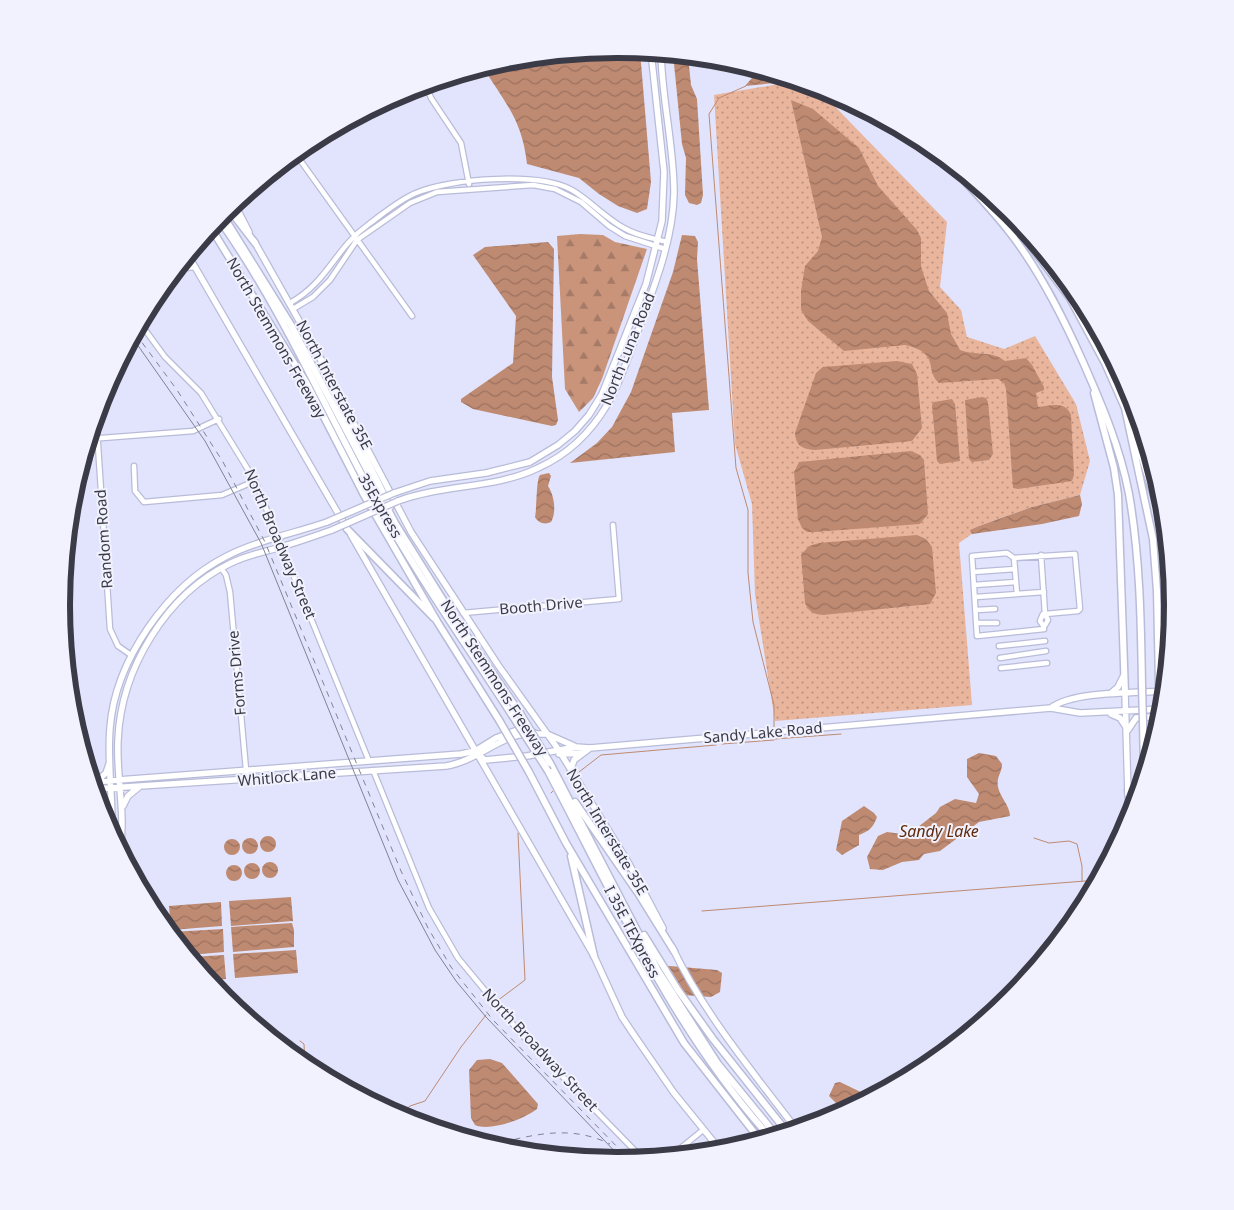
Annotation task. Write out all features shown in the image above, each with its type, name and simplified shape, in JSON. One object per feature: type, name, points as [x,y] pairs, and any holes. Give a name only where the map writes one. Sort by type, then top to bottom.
[{"type":"highway","points":[[968,185],[996,215],[1027,256],[1066,323],[1116,443],[1128,492],[1140,596],[1143,755]]},
{"type":"highway","points":[[233,215],[255,243]]},
{"type":"highway","name":"North Stemmons Freeway","points":[[227,221],[291,325],[395,523],[453,616],[520,713],[550,763],[551,770],[657,969],[733,1084],[772,1130]]},
{"type":"highway","name":"35Express","points":[[223,225],[241,250],[316,382],[372,493],[428,589],[512,715]]},
{"type":"highway","name":"North Stemmons Freeway","points":[[215,234],[307,384],[364,495],[438,623],[499,720],[566,843],[684,1043],[756,1135]]},
{"type":"highway","points":[[1043,262],[1064,290]]},
{"type":"highway","points":[[1070,299],[1105,363],[1125,408],[1149,475]]},
{"type":"highway","points":[[321,360],[333,392],[391,509],[395,523]]},
{"type":"highway","points":[[1087,371],[1117,481],[1125,694]]},
{"type":"highway","points":[[1125,408],[1153,539],[1157,591],[1159,682]]},
{"type":"highway","points":[[348,529],[438,623]]},
{"type":"highway","name":"I 35E TEXpress","points":[[512,715],[551,770],[651,969],[685,1026],[750,1115],[765,1132]]},
{"type":"highway","points":[[551,770],[643,900],[674,951]]},
{"type":"highway","points":[[1128,790],[1129,798]]},
{"type":"highway","points":[[566,843],[576,873],[583,917],[594,956]]},
{"type":"highway","points":[[626,909],[678,990],[713,1039],[783,1126]]},
{"type":"main road","name":"North Luna Road","points":[[112,816],[110,760],[112,711],[121,677],[131,655],[146,630],[191,579],[210,565],[237,551],[327,522],[394,493],[430,481],[486,473],[530,462],[558,445],[575,431],[589,415],[609,379],[646,284],[658,240],[664,202],[664,172],[652,59]]},
{"type":"main road","name":"North Luna Road","points":[[121,836],[122,808],[118,741],[120,713],[126,688],[145,646],[196,584],[221,568],[244,557],[332,530],[398,501],[436,490],[519,475],[538,469],[557,458],[580,440],[594,423],[611,396],[648,302],[667,242],[674,194],[663,60]]},
{"type":"main road","name":"North Interstate 35E","points":[[238,210],[321,360],[372,456],[392,499],[444,585],[547,734],[628,862],[674,951],[744,1062],[793,1123]]},
{"type":"main road","points":[[192,261],[594,956],[622,1016],[674,1093],[715,1144]]},
{"type":"main road","points":[[191,579],[196,584]]},
{"type":"main road","points":[[1110,694],[1118,687],[1124,675]]},
{"type":"main road","name":"Sandy Lake Road","points":[[1051,708],[1056,704],[1085,697],[1157,692]]},
{"type":"main road","points":[[1125,694],[1128,801]]},
{"type":"main road","name":"Sandy Lake Road","points":[[477,754],[485,760],[557,752],[576,747],[590,748],[1051,708],[1072,712],[1104,713],[1154,710]]},
{"type":"main road","points":[[112,711],[120,713]]},
{"type":"main road","points":[[1104,713],[1120,718],[1127,732]]},
{"type":"main road","points":[[1127,732],[1136,718],[1153,717]]},
{"type":"main road","points":[[461,754],[467,748],[466,733]]},
{"type":"main road","points":[[477,754],[517,735],[547,734],[576,747]]},
{"type":"main road","points":[[570,772],[574,760],[590,748]]},
{"type":"main road","points":[[557,752],[581,753]]},
{"type":"main road","name":"Whitlock Lane","points":[[99,782],[246,769],[477,754]]},
{"type":"main road","name":"Whitlock Lane","points":[[102,790],[446,766],[477,754]]},
{"type":"main road","points":[[373,770],[374,764],[410,759]]},
{"type":"main road","points":[[99,780],[102,778],[110,760]]},
{"type":"main road","points":[[349,772],[350,768],[365,766],[369,761]]},
{"type":"main road","points":[[122,808],[128,796],[139,787]]},
{"type":"street","points":[[429,91],[431,98],[462,143],[469,189]]},
{"type":"street","points":[[300,160],[412,316]]},
{"type":"street","points":[[292,306],[322,280],[354,235],[414,194],[434,187],[469,182],[524,179],[550,182],[572,190],[588,200],[623,228],[667,242]]},
{"type":"street","points":[[292,306],[313,296],[330,280],[356,240],[424,196],[437,192],[533,185],[555,189],[581,202],[609,226],[625,236],[665,250]]},
{"type":"street","points":[[186,268],[195,267]]},
{"type":"street","name":"North Broadway Street","points":[[144,329],[165,357],[201,393],[255,481],[369,761]]},
{"type":"street","points":[[98,438],[193,431],[219,420]]},
{"type":"street","name":"Random Road","points":[[98,433],[110,629],[118,646],[131,655]]},
{"type":"street","points":[[134,466],[136,491],[144,502],[222,496],[255,481]]},
{"type":"street","name":"Booth Drive","points":[[463,613],[619,599],[612,525]]},
{"type":"street","points":[[1041,555],[1045,614],[1078,611],[1080,608],[1076,556],[1073,553],[1041,555],[1014,558],[1007,553],[972,556],[976,597],[976,636],[1044,629]]},
{"type":"street","points":[[1014,558],[1017,594]]},
{"type":"street","name":"Forms Drive","points":[[221,568],[226,575],[230,592],[246,780]]},
{"type":"street","points":[[973,572],[1015,569]]},
{"type":"street","points":[[974,585],[1016,582]]},
{"type":"street","points":[[976,597],[1044,592]]},
{"type":"street","points":[[976,610],[995,609]]},
{"type":"street","points":[[976,623],[996,623]]},
{"type":"street","points":[[999,646],[1045,641]]},
{"type":"street","points":[[1000,658],[1046,651]]},
{"type":"street","points":[[1001,668],[1047,662]]},
{"type":"street","name":"North Broadway Street","points":[[373,770],[375,780],[424,899],[458,958],[521,1034],[636,1151]]},
{"type":"street","points":[[680,1149],[703,1130]]},
{"type":"shaded area","points":[[782,83],[828,100],[947,222],[940,287],[961,310],[967,337],[1004,349],[1035,336],[1076,404],[1090,461],[1080,495],[1032,507],[979,526],[971,530],[972,534],[959,543],[972,705],[775,721],[755,594],[752,504],[735,444],[714,95]]},
{"type":"green space","points":[[603,235],[615,242],[647,249],[602,379],[593,398],[579,412],[565,389],[557,236]]},
{"type":"water","points":[[581,59],[641,59],[651,182],[647,209],[637,213],[618,206],[579,178],[527,164],[522,136],[507,105],[487,73],[546,62]]},
{"type":"water","points":[[674,61],[689,62],[691,85],[697,99],[703,195],[701,203],[697,205],[689,203],[685,195],[686,158],[682,144]]},
{"type":"water","points":[[755,75],[779,83],[745,86]]},
{"type":"water","points":[[791,100],[813,109],[859,148],[878,186],[917,230],[921,238],[921,266],[929,291],[947,313],[951,334],[960,350],[995,355],[1005,361],[1026,358],[1044,387],[1044,390],[1036,393],[1038,407],[1057,405],[1069,411],[1071,415],[1074,475],[1072,481],[1018,489],[1013,488],[1006,389],[1004,383],[998,379],[939,383],[932,373],[928,357],[916,348],[905,345],[844,351],[808,321],[801,310],[801,291],[805,266],[818,251],[822,237]]},
{"type":"water","points":[[682,235],[695,236],[698,242],[697,259],[709,410],[672,413],[675,452],[570,463],[597,443],[612,427],[631,392],[673,272]]},
{"type":"water","points":[[548,242],[554,249],[552,377],[558,420],[556,425],[552,426],[473,409],[461,402],[461,399],[513,363],[516,316],[473,255],[485,247]]},
{"type":"water","points":[[897,361],[912,364],[917,374],[922,428],[912,441],[815,450],[803,448],[798,444],[795,433],[816,373],[823,367]]},
{"type":"water","points":[[986,398],[988,402],[993,454],[989,460],[972,462],[969,459],[965,400]]},
{"type":"water","points":[[952,399],[955,404],[960,461],[940,464],[937,461],[932,405],[934,402]]},
{"type":"water","points":[[911,451],[920,455],[924,460],[928,514],[920,524],[815,532],[807,532],[802,528],[798,519],[794,472],[799,462]]},
{"type":"water","points":[[549,473],[551,476],[548,486],[553,499],[554,513],[551,522],[544,523],[538,521],[535,517],[537,488],[540,475]]},
{"type":"water","points":[[1080,495],[1082,504],[1079,516],[1042,524],[972,534],[970,530],[1032,507]]},
{"type":"water","points":[[917,535],[926,539],[932,547],[936,593],[930,604],[823,615],[808,609],[805,603],[801,555],[809,546],[819,543]]},
{"type":"water","name":"Sandy Lake","points":[[979,753],[996,756],[1002,764],[998,787],[1010,816],[979,822],[940,851],[924,854],[919,860],[902,862],[883,870],[870,869],[867,857],[878,836],[887,832],[901,834],[918,827],[936,813],[940,807],[955,799],[976,803],[979,794],[967,777],[967,759]]},
{"type":"water","points":[[864,806],[877,817],[870,829],[859,835],[859,845],[842,855],[836,850],[842,821]]},
{"type":"water","points":[[268,836],[274,838],[276,844],[274,850],[268,852],[262,850],[260,844],[262,838]]},
{"type":"water","points":[[250,838],[256,840],[258,846],[256,852],[250,854],[244,852],[242,846],[244,840]]},
{"type":"water","points":[[232,839],[238,841],[240,847],[238,853],[232,855],[226,853],[224,847],[226,841]]},
{"type":"water","points":[[270,862],[276,864],[278,870],[276,876],[270,878],[264,876],[262,870],[264,864]]},
{"type":"water","points":[[252,863],[258,865],[260,871],[258,877],[252,879],[246,877],[244,871],[246,865]]},
{"type":"water","points":[[234,865],[240,867],[242,873],[240,879],[234,881],[228,879],[226,873],[228,867]]},
{"type":"water","points":[[291,897],[293,921],[231,926],[229,901]]},
{"type":"water","points":[[221,902],[222,926],[177,930],[170,920],[169,906]]},
{"type":"water","points":[[292,923],[294,947],[233,952],[231,927]]},
{"type":"water","points":[[223,929],[224,952],[196,954],[178,932]]},
{"type":"water","points":[[296,950],[298,973],[235,978],[233,954]]},
{"type":"water","points":[[224,955],[226,979],[218,979],[198,957]]},
{"type":"water","points":[[658,965],[717,970],[722,973],[720,992],[711,997],[670,994]]},
{"type":"water","points":[[490,1059],[502,1063],[538,1104],[537,1109],[524,1117],[498,1126],[481,1127],[475,1125],[471,1118],[469,1070],[477,1060]]},
{"type":"water","points":[[840,1082],[864,1093],[839,1106],[829,1096],[835,1083]]},
{"type":"waterway","points":[[746,86],[719,98],[709,114],[736,468],[748,510],[748,573],[753,622],[774,705],[774,727]]},
{"type":"waterway","points":[[775,739],[841,734]]},
{"type":"waterway","points":[[722,744],[774,740]]},
{"type":"waterway","points":[[579,772],[601,755],[716,745]]},
{"type":"waterway","points":[[497,1001],[525,980],[518,833]]},
{"type":"waterway","points":[[1034,838],[1049,843],[1069,841],[1077,844],[1082,866],[1082,881]]},
{"type":"waterway","points":[[702,911],[1090,881]]},
{"type":"waterway","points":[[491,1008],[492,1004]]},
{"type":"waterway","points":[[405,1110],[410,1106],[425,1101],[461,1047],[486,1015]]},
{"type":"waterway","points":[[300,1041],[304,1044],[304,1054]]},
{"type":"tram line","points":[[136,343],[205,441],[261,543],[398,880],[435,950],[456,981],[486,1017],[615,1152]]},
{"type":"railway","points":[[139,338],[177,390],[223,462],[265,542],[401,871],[428,928],[451,967],[493,1020],[622,1152]]},
{"type":"railway","points":[[507,1141],[536,1135],[565,1133],[580,1134],[610,1144]]}]
